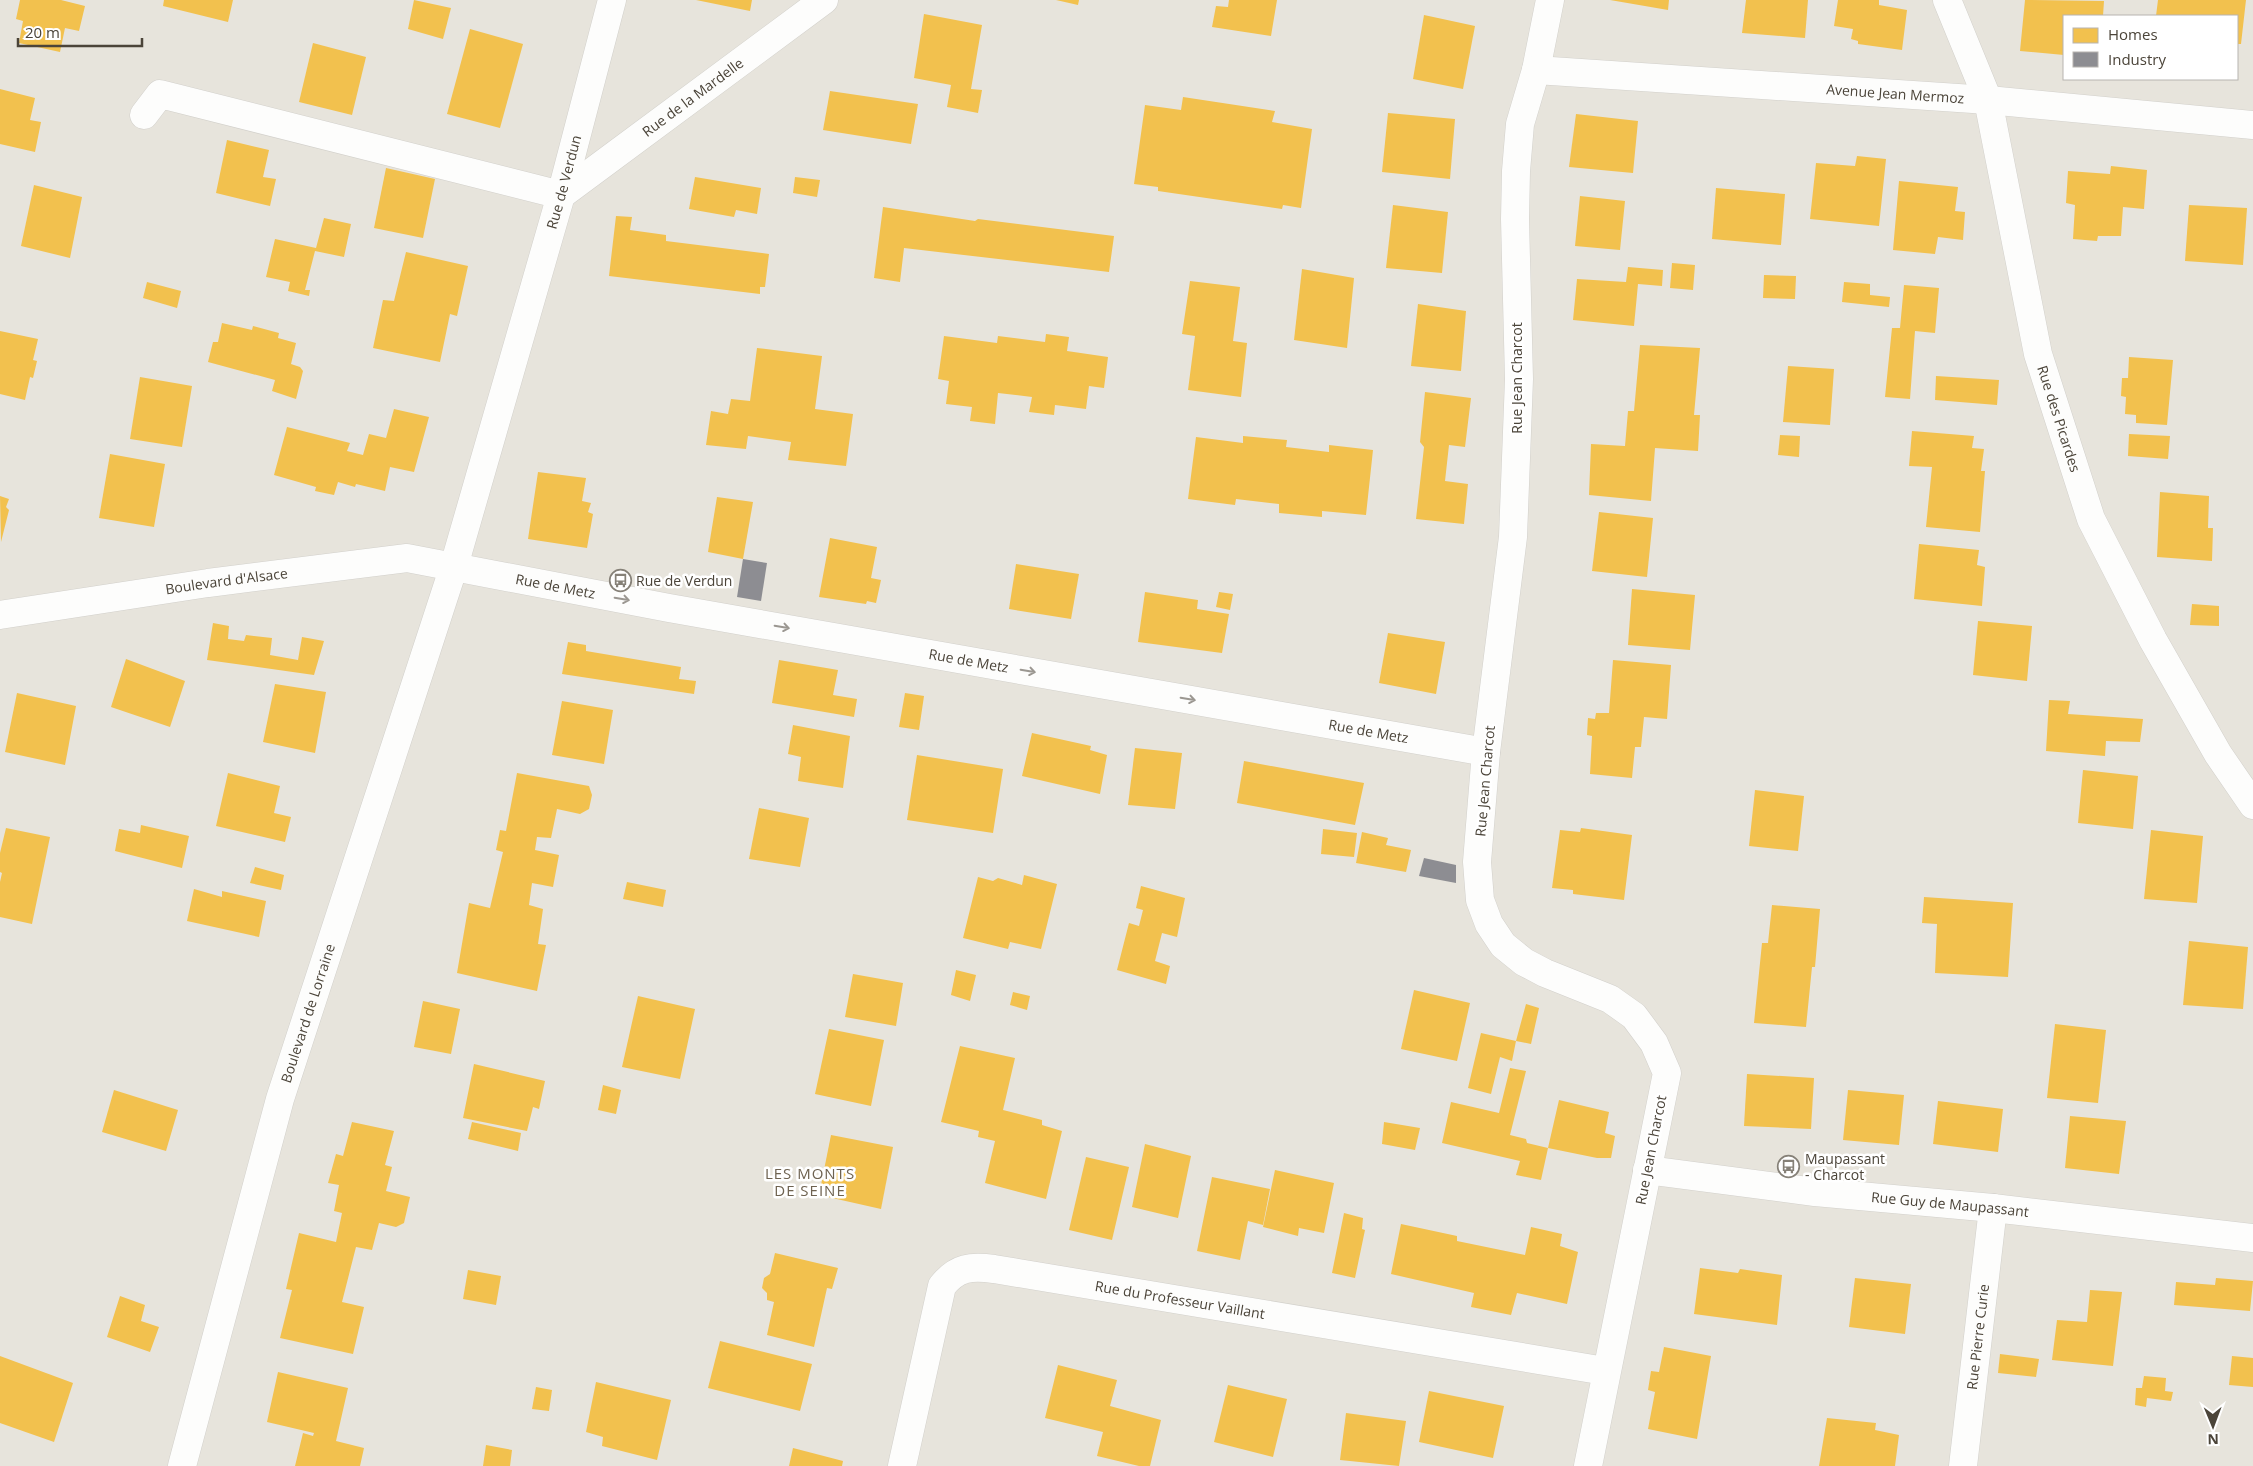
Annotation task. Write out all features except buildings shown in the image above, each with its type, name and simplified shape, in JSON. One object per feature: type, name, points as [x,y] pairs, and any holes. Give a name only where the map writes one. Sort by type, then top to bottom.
[{"type":"street","name":"Rue de Verdun","points":[[454,566],[561,195],[612,0]]},
{"type":"street","name":"Rue de la Mardelle","points":[[561,195],[824,0]]},
{"type":"street","name":"Rue Jean Charcot","points":[[1550,0],[1536,70],[1520,124],[1516,171],[1515,219],[1519,379],[1513,537],[1486,752],[1477,862],[1480,900],[1489,924],[1503,945],[1524,962],[1545,973],[1610,1000],[1634,1016],[1654,1043],[1667,1073],[1605,1371],[1588,1466]]},
{"type":"street","name":"Rue des Picardes","points":[[1947,0],[1988,100],[2038,354],[2091,518],[2153,640],[2218,754],[2253,805]]},
{"type":"street","name":"Avenue Jean Mermoz","points":[[1536,70],[1988,100],[2253,125]]},
{"type":"street","points":[[144,115],[160,94],[561,195]]},
{"type":"street","name":"Boulevard d'Alsace","points":[[0,615],[208,583],[407,558],[454,566]]},
{"type":"street","name":"Rue de Metz","points":[[454,566],[502,577],[669,608],[1486,752]]},
{"type":"street","name":"Boulevard de Lorraine","points":[[182,1466],[280,1099],[454,566]]},
{"type":"street","name":"Rue Guy de Maupassant","points":[[1647,1170],[1815,1192],[1993,1208],[2253,1238]]},
{"type":"street","name":"Rue Pierre Curie","points":[[1963,1466],[1993,1208]]},
{"type":"street","name":"Rue du Professeur Vaillant","points":[[902,1466],[942,1286],[950,1276],[963,1269],[994,1269],[1605,1371]]},
{"type":"shaded area","points":[[0,0],[2253,0],[2253,1466],[0,1466]]},
{"type":"place","name":"Rue de Verdun","points":[[620,581]]},
{"type":"place","name":"Maupassant - Charcot","points":[[1789,1167]]},
{"type":"district","name":"LES MONTS DE SEINE","points":[[810,1182]]}]
